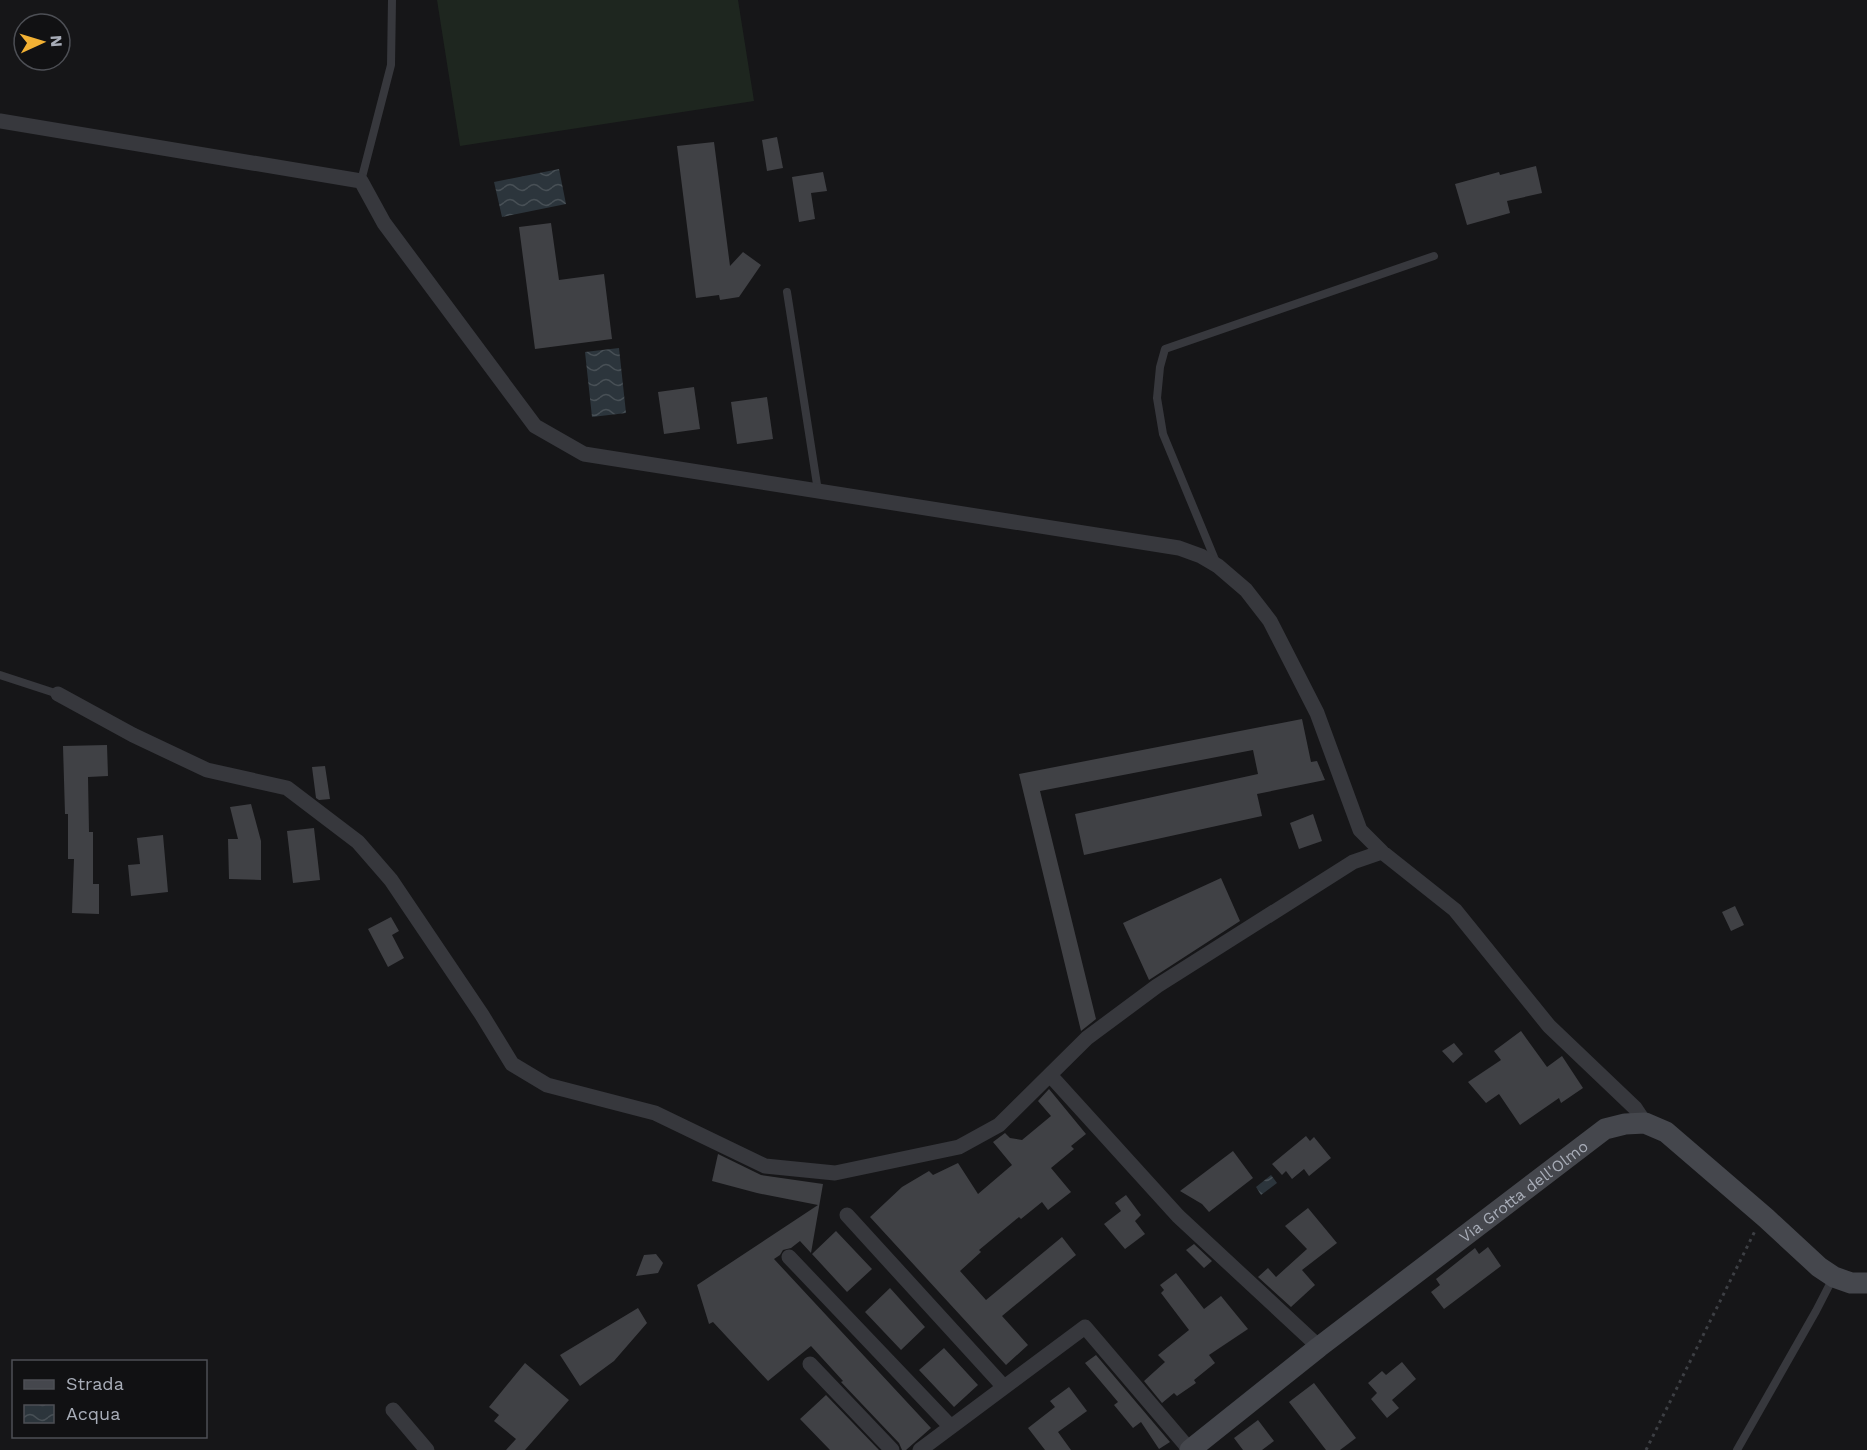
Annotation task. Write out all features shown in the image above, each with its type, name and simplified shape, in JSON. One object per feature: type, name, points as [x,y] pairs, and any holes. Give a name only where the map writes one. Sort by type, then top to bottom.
[{"type":"street","points":[[0,121],[361,181],[384,223],[535,426],[584,454],[1179,548],[1201,556],[1218,566],[1246,590],[1270,621],[1317,713],[1360,830],[1382,852],[1455,910],[1549,1026],[1635,1108],[1645,1123],[1666,1132],[1819,1267],[1834,1277],[1851,1283],[1867,1283]]},
{"type":"street","points":[[58,694],[133,735],[207,770],[287,788],[358,842],[391,880],[482,1015],[512,1064],[547,1084],[655,1113],[765,1166],[835,1173],[959,1147],[999,1125],[1087,1038],[1157,986],[1353,862],[1382,852]]},
{"type":"street","points":[[1050,1075],[1178,1216],[1319,1347]]},
{"type":"street","name":"Via Grotta dell'Olmo","points":[[1190,1450],[1319,1347],[1605,1128],[1645,1123]]},
{"type":"street","points":[[847,1215],[1004,1387]]},
{"type":"street","points":[[789,1257],[951,1427]]},
{"type":"street","points":[[920,1450],[1085,1327],[1190,1450]]},
{"type":"street","points":[[810,1365],[892,1450]]},
{"type":"street","points":[[393,1410],[428,1450]]},
{"type":"lane","points":[[361,181],[391,65],[392,0]]},
{"type":"lane","points":[[1218,566],[1163,434],[1157,398],[1160,367],[1165,349],[1434,256]]},
{"type":"lane","points":[[788,292],[818,492]]},
{"type":"lane","points":[[0,675],[58,694]]},
{"type":"lane","points":[[1737,1450],[1834,1277]]},
{"type":"path","points":[[1646,1450],[1752,1234],[1766,1218]]},
{"type":"shaded area","points":[[437,0],[738,0],[754,101],[460,146]]},
{"type":"water","points":[[559,169],[566,204],[502,217],[494,182]]},
{"type":"water","points":[[619,348],[626,413],[592,417],[585,352]]},
{"type":"water","points":[[1271,1175],[1277,1183],[1261,1195],[1256,1187]]},
{"type":"building","points":[[777,137],[783,168],[767,171],[762,140]]},
{"type":"building","points":[[714,142],[730,266],[743,252],[761,265],[739,297],[720,300],[719,295],[696,298],[677,146]]},
{"type":"building","points":[[1536,166],[1542,193],[1507,201],[1510,213],[1467,225],[1455,184],[1499,172],[1500,175]]},
{"type":"building","points":[[823,172],[827,191],[811,193],[815,219],[799,222],[792,177]]},
{"type":"building","points":[[551,223],[559,280],[604,274],[612,339],[535,349],[519,227]]},
{"type":"building","points":[[694,387],[700,429],[664,434],[658,392]]},
{"type":"building","points":[[767,397],[773,439],[737,444],[731,402]]},
{"type":"building","points":[[1302,719],[1311,762],[1317,761],[1325,780],[1257,794],[1262,816],[1084,855],[1075,814],[1258,774],[1253,750],[1040,791],[1096,1019],[1081,1031],[1019,774]]},
{"type":"building","points":[[107,745],[108,776],[88,777],[89,832],[93,832],[93,884],[99,884],[99,914],[72,913],[74,859],[68,859],[68,814],[65,814],[63,746]]},
{"type":"building","points":[[325,766],[330,799],[319,800],[316,798],[312,767]]},
{"type":"building","points":[[251,804],[261,841],[261,880],[229,879],[228,839],[238,839],[230,807]]},
{"type":"building","points":[[1313,814],[1322,841],[1299,849],[1290,823]]},
{"type":"building","points":[[314,828],[320,880],[293,883],[287,831]]},
{"type":"building","points":[[163,835],[168,892],[131,896],[128,865],[140,864],[137,838]]},
{"type":"building","points":[[1221,878],[1240,921],[1149,980],[1123,923]]},
{"type":"building","points":[[1735,906],[1744,925],[1731,931],[1722,912]]},
{"type":"building","points":[[391,917],[399,931],[392,935],[404,958],[388,967],[368,929]]},
{"type":"building","points":[[1521,1031],[1547,1067],[1562,1056],[1583,1088],[1561,1103],[1559,1098],[1520,1125],[1499,1094],[1486,1103],[1468,1082],[1501,1060],[1494,1051]]},
{"type":"building","points":[[1454,1043],[1463,1054],[1453,1063],[1442,1051]]},
{"type":"building","points":[[1049,1089],[1086,1134],[1071,1146],[1074,1149],[1051,1168],[1071,1192],[1048,1210],[1042,1202],[1021,1219],[1019,1217],[979,1250],[981,1252],[960,1271],[986,1300],[1062,1237],[1076,1255],[1002,1316],[1028,1345],[1006,1365],[870,1217],[902,1187],[929,1171],[933,1175],[958,1163],[978,1194],[1012,1165],[993,1142],[1005,1133],[1010,1138],[1022,1140],[1051,1116],[1038,1101]]},
{"type":"building","points":[[1306,1136],[1310,1141],[1314,1137],[1331,1158],[1309,1176],[1304,1169],[1292,1179],[1286,1171],[1282,1175],[1272,1164]]},
{"type":"building","points":[[1233,1151],[1253,1178],[1209,1212],[1202,1204],[1180,1191]]},
{"type":"building","points":[[718,1154],[761,1175],[823,1184],[811,1253],[800,1241],[791,1248],[783,1250],[774,1259],[931,1428],[906,1450],[902,1450],[899,1443],[841,1382],[843,1381],[811,1346],[768,1381],[713,1322],[709,1324],[697,1285],[818,1205],[712,1181]]},
{"type":"building","points":[[1126,1195],[1141,1215],[1135,1221],[1145,1234],[1125,1249],[1104,1224],[1121,1211],[1115,1203]]},
{"type":"building","points":[[1308,1208],[1337,1243],[1302,1270],[1315,1285],[1291,1307],[1258,1277],[1268,1268],[1276,1277],[1307,1249],[1285,1226]]},
{"type":"building","points":[[836,1231],[872,1269],[847,1292],[812,1254]]},
{"type":"building","points":[[1194,1244],[1212,1261],[1204,1268],[1186,1250]]},
{"type":"building","points":[[1488,1247],[1501,1266],[1444,1309],[1431,1292],[1440,1285],[1436,1279],[1475,1248],[1479,1254]]},
{"type":"building","points":[[656,1254],[663,1263],[658,1273],[636,1276],[644,1255]]},
{"type":"building","points":[[1176,1273],[1204,1309],[1221,1296],[1248,1329],[1209,1355],[1215,1363],[1194,1380],[1196,1383],[1177,1396],[1174,1393],[1162,1403],[1144,1381],[1165,1362],[1158,1355],[1189,1330],[1161,1293],[1164,1290],[1160,1285]]},
{"type":"building","points":[[890,1288],[925,1327],[901,1350],[865,1312]]},
{"type":"building","points":[[638,1308],[647,1323],[614,1361],[580,1386],[560,1355]]},
{"type":"building","points":[[944,1348],[978,1385],[954,1407],[919,1370]]},
{"type":"building","points":[[1096,1355],[1170,1442],[1159,1449],[1141,1422],[1133,1428],[1114,1405],[1118,1402],[1085,1363]]},
{"type":"building","points":[[1402,1362],[1416,1379],[1392,1400],[1399,1408],[1387,1418],[1371,1399],[1377,1393],[1368,1383],[1382,1371],[1386,1375]]},
{"type":"building","points":[[525,1363],[569,1400],[525,1450],[506,1450],[516,1439],[494,1421],[499,1415],[489,1407]]},
{"type":"building","points":[[1314,1383],[1356,1438],[1340,1450],[1326,1450],[1289,1402]]},
{"type":"building","points":[[1069,1387],[1087,1411],[1058,1432],[1071,1450],[1045,1450],[1028,1428],[1055,1407],[1050,1401]]},
{"type":"building","points":[[826,1395],[879,1450],[830,1450],[800,1419]]},
{"type":"building","points":[[1258,1420],[1274,1441],[1262,1450],[1243,1450],[1234,1438]]}]
